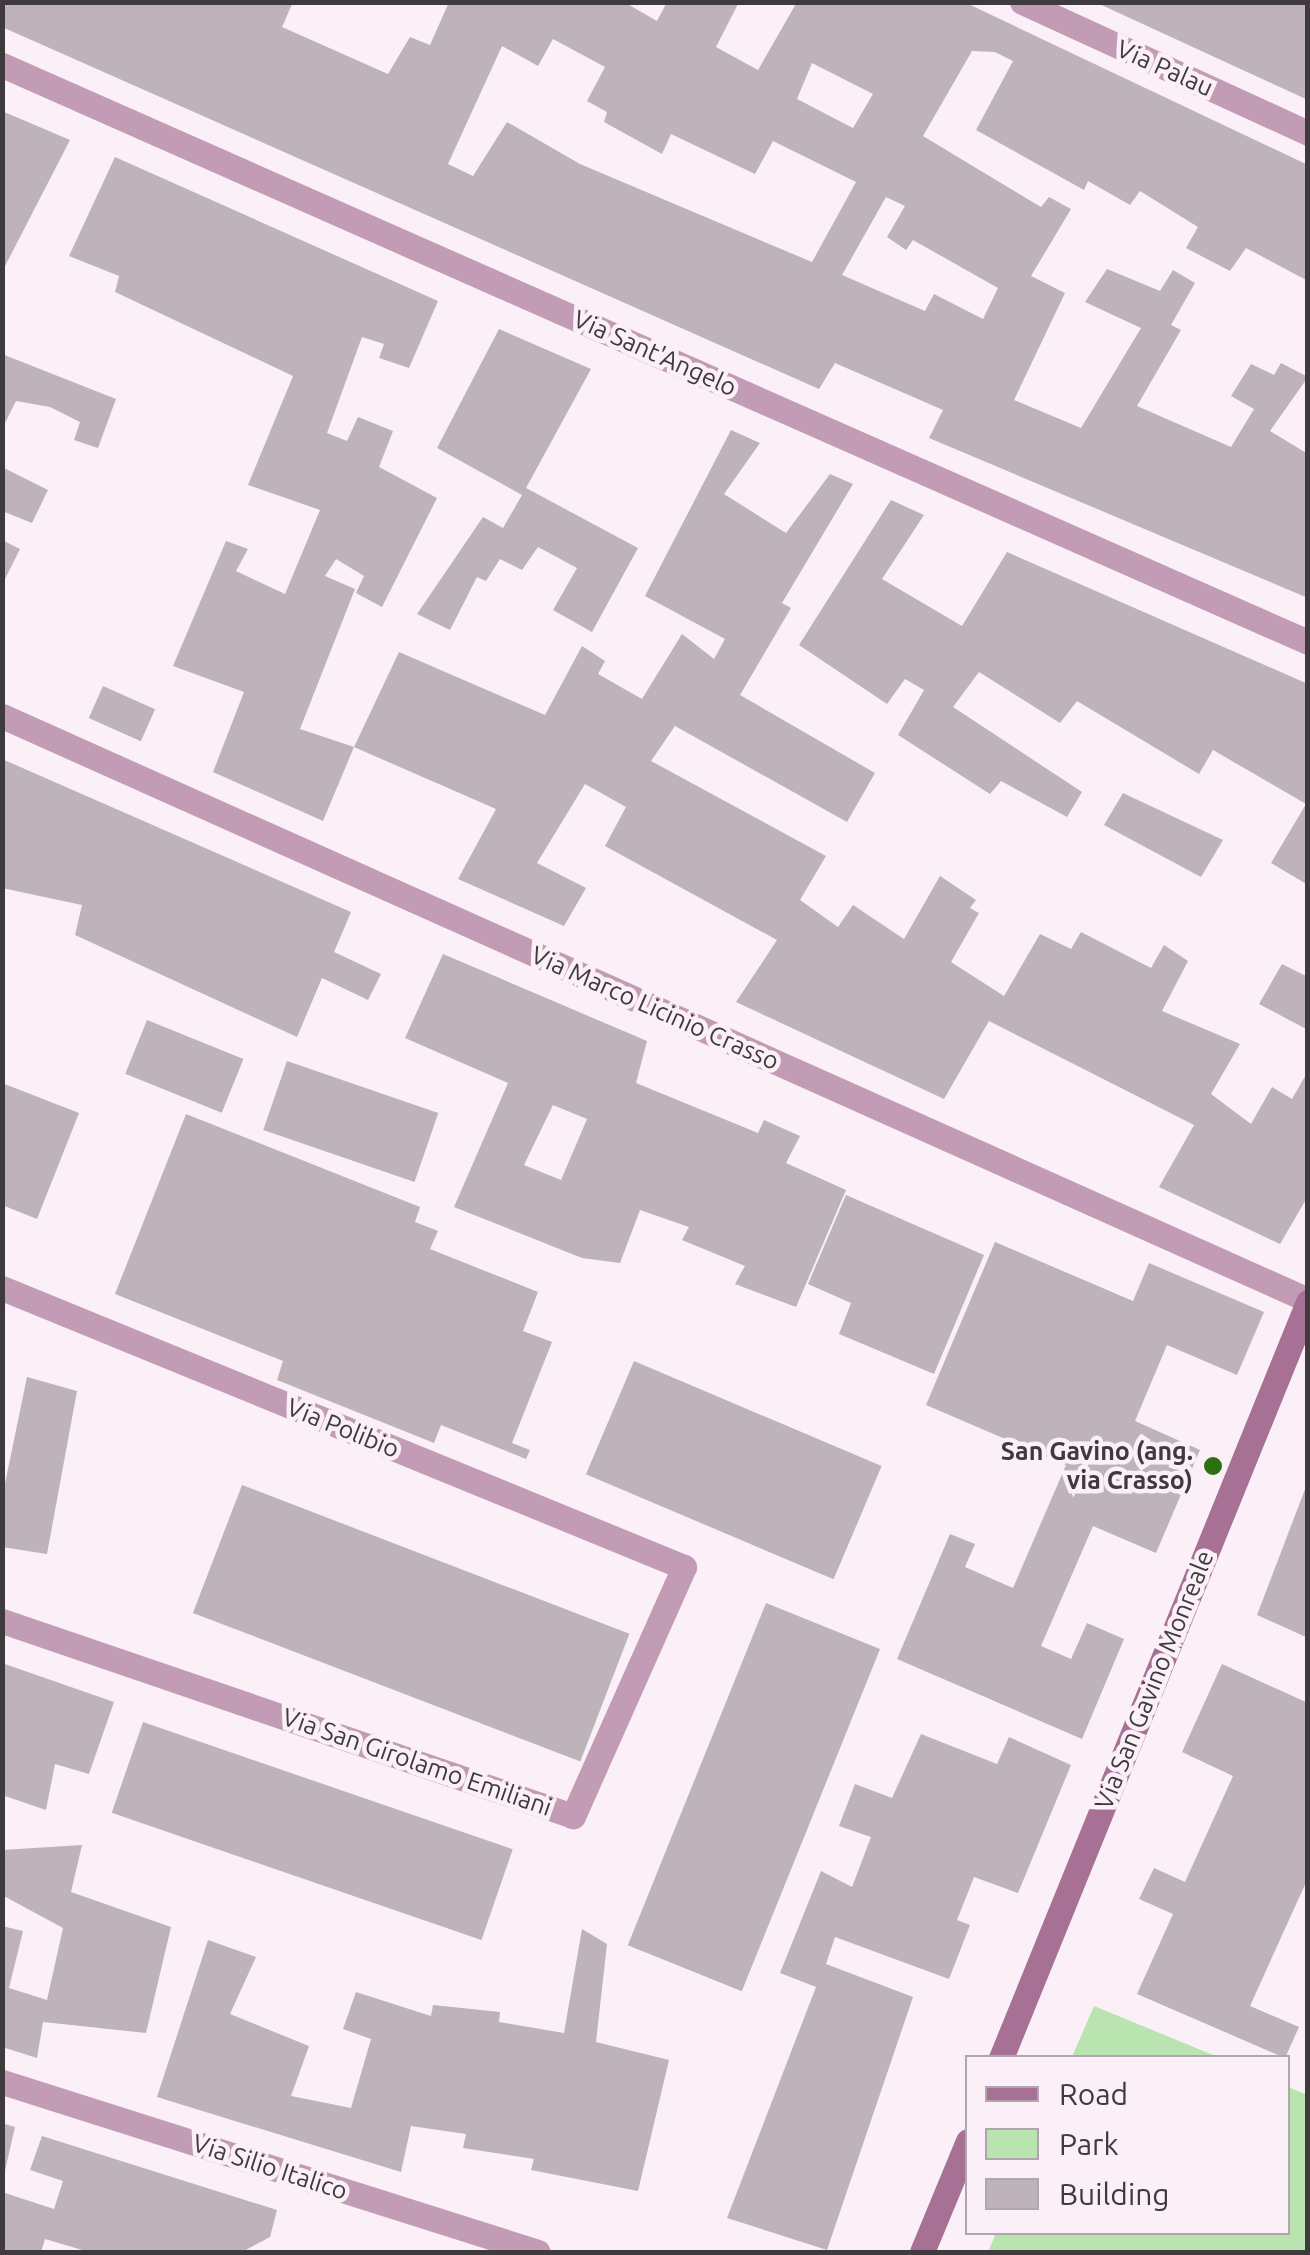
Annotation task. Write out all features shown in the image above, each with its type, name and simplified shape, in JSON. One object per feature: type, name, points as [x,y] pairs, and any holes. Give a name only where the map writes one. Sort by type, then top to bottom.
[{"type":"street","name":"Via Palau","points":[[1022,2],[1308,133]]},
{"type":"street","name":"Via Sant'Angelo","points":[[2,65],[1308,642]]},
{"type":"street","name":"Via Marco Licinio Crasso","points":[[2,716],[1308,1301]]},
{"type":"street","name":"Via Polibio","points":[[2,1288],[684,1566]]},
{"type":"street","name":"Via San Gavino Monreale","points":[[1002,2055],[1308,1301]]},
{"type":"street","name":"Via San Girolamo Emiliani","points":[[2,1621],[574,1816],[684,1566]]},
{"type":"street","name":"Via Silio Italico","points":[[2,2082],[538,2252]]},
{"type":"street","points":[[922,2252],[965,2148]]},
{"type":"green space","points":[[1094,2006],[1213,2055],[1073,2055]]},
{"type":"green space","points":[[1307,2086],[1307,2252],[988,2252],[995,2235],[1290,2235],[1290,2088],[1305,2094]]},
{"type":"building","points":[[2,2],[293,2],[282,27],[388,74],[410,37],[430,45],[449,2],[624,2],[657,21],[667,2],[739,2],[716,47],[758,70],[797,2],[964,2],[1308,165],[1308,281],[1246,248],[1230,271],[1186,248],[1198,227],[1140,191],[1130,205],[1088,181],[1084,190],[976,130],[1013,61],[995,52],[972,51],[923,136],[1041,207],[1049,197],[1071,209],[1031,276],[1065,293],[1014,400],[1081,428],[1141,328],[1085,302],[1107,269],[1160,291],[1173,270],[1195,283],[1171,325],[1181,330],[1137,406],[1231,447],[1254,409],[1231,396],[1251,364],[1274,375],[1281,363],[1308,377],[1270,431],[1308,454],[1308,598],[929,438],[943,410],[835,363],[819,389],[2,27]],"holes":[[[553,39],[605,67],[587,101],[607,112],[604,122],[662,154],[671,134],[755,174],[773,141],[856,182],[812,262],[580,164],[507,122],[473,176],[448,164],[502,46],[538,66]],[[812,63],[873,94],[853,128],[797,99]],[[886,197],[905,206],[887,237],[906,250],[913,240],[998,288],[983,319],[934,294],[925,311],[842,275]]]},
{"type":"building","points":[[1095,2],[1308,2],[1308,100]]},
{"type":"building","points":[[2,111],[70,140],[2,272],[5,205]]},
{"type":"building","points":[[115,157],[438,301],[409,368],[379,358],[384,344],[362,337],[327,433],[347,441],[358,417],[393,431],[379,467],[437,498],[382,607],[356,593],[364,576],[336,559],[325,576],[355,589],[300,729],[354,747],[323,821],[213,772],[244,692],[173,666],[226,541],[248,549],[236,571],[285,594],[320,510],[248,485],[293,376],[115,292],[119,276],[69,256]]},
{"type":"building","points":[[499,329],[591,369],[526,488],[638,548],[592,632],[553,610],[577,568],[538,547],[522,570],[500,559],[486,581],[477,577],[450,630],[417,614],[483,517],[503,528],[522,495],[437,448]]},
{"type":"building","points":[[2,354],[116,399],[98,448],[74,440],[80,422],[50,407],[16,401],[2,429]]},
{"type":"building","points":[[731,430],[760,443],[724,494],[786,533],[830,474],[853,484],[782,603],[791,608],[740,695],[875,773],[847,822],[675,726],[651,761],[826,856],[800,900],[838,927],[853,905],[904,939],[940,876],[976,900],[970,908],[979,913],[951,962],[1004,996],[1040,934],[1071,949],[1081,932],[1151,968],[1164,945],[1188,961],[1162,1011],[1240,1044],[1211,1094],[1251,1124],[1272,1087],[1292,1099],[1308,1071],[1308,1196],[1280,1244],[1159,1187],[1194,1125],[989,1021],[944,1099],[736,1002],[777,940],[605,846],[626,807],[585,784],[537,863],[586,888],[564,926],[458,879],[496,809],[354,747],[399,652],[545,715],[582,646],[605,661],[598,674],[642,699],[682,634],[714,659],[725,639],[645,596]]},
{"type":"building","points":[[2,467],[48,490],[32,523],[2,511]]},
{"type":"building","points":[[891,500],[924,515],[882,579],[962,626],[1007,552],[1308,684],[1308,885],[1271,863],[1306,804],[1213,750],[1199,774],[1077,701],[1060,723],[979,672],[953,707],[1082,792],[1067,817],[1001,781],[990,794],[898,735],[924,690],[905,679],[887,704],[799,645]]},
{"type":"building","points":[[2,540],[20,549],[2,585]]},
{"type":"building","points":[[103,686],[155,709],[141,741],[89,718]]},
{"type":"building","points":[[2,759],[351,912],[334,952],[381,974],[368,1000],[322,978],[297,1037],[75,935],[82,905],[2,888]]},
{"type":"building","points":[[1123,793],[1223,840],[1201,877],[1104,825]]},
{"type":"building","points":[[443,954],[647,1041],[636,1083],[758,1133],[764,1120],[800,1136],[786,1163],[846,1190],[796,1307],[735,1284],[745,1266],[682,1240],[689,1227],[640,1210],[620,1263],[582,1258],[454,1207],[508,1083],[405,1038]],"holes":[[[553,1105],[587,1119],[561,1180],[524,1165]]]},
{"type":"building","points":[[1282,964],[1308,977],[1308,1030],[1259,1004]]},
{"type":"building","points":[[147,1020],[243,1059],[222,1113],[125,1074]]},
{"type":"building","points":[[287,1061],[438,1113],[415,1182],[263,1130]]},
{"type":"building","points":[[2,1083],[79,1113],[37,1219],[2,1205]]},
{"type":"building","points":[[186,1114],[420,1207],[415,1222],[438,1231],[430,1249],[538,1292],[523,1331],[552,1342],[512,1443],[530,1450],[526,1459],[441,1425],[434,1443],[277,1380],[283,1361],[115,1294]]},
{"type":"building","points":[[846,1195],[984,1255],[934,1374],[839,1334],[851,1303],[808,1284]]},
{"type":"building","points":[[995,1242],[1133,1301],[1149,1263],[1264,1312],[1237,1375],[1167,1345],[1135,1421],[1200,1450],[1156,1553],[1093,1526],[1041,1646],[1071,1659],[1087,1623],[1124,1639],[1082,1739],[897,1659],[950,1534],[975,1544],[965,1567],[1013,1588],[1066,1465],[926,1405]]},
{"type":"building","points":[[634,1361],[882,1466],[834,1579],[586,1474]]},
{"type":"building","points":[[27,1377],[77,1391],[47,1554],[2,1547],[2,1498]]},
{"type":"building","points":[[1308,1484],[1308,1638],[1257,1615]]},
{"type":"building","points":[[242,1485],[629,1634],[580,1762],[193,1613]]},
{"type":"building","points":[[766,1603],[880,1649],[742,1991],[628,1945]]},
{"type":"building","points":[[2,1663],[114,1702],[89,1774],[55,1764],[46,1810],[2,1795]]},
{"type":"building","points":[[1222,1664],[1308,1703],[1308,1878],[1250,2006],[1299,2027],[1286,2055],[1278,2055],[1137,1994],[1173,1914],[1139,1899],[1154,1868],[1185,1882],[1233,1776],[1182,1752]]},
{"type":"building","points":[[143,1722],[513,1849],[481,1940],[112,1813]]},
{"type":"building","points":[[921,1734],[997,1764],[1009,1737],[1071,1765],[1018,1893],[974,1877],[957,1920],[970,1925],[949,1979],[835,1937],[826,1964],[913,1997],[827,2250],[727,2218],[816,1987],[780,1973],[821,1871],[852,1887],[871,1837],[839,1826],[855,1784],[892,1798]]},
{"type":"building","points":[[82,1845],[71,1892],[171,1927],[146,2033],[43,2022],[37,2058],[2,2047],[2,1926],[23,1931],[9,1988],[47,2000],[63,1928],[2,1895],[2,1850]]},
{"type":"building","points":[[582,1929],[607,1944],[596,2042],[669,2060],[638,2191],[531,2170],[534,2159],[463,2148],[466,2134],[411,2126],[401,2172],[157,2097],[208,1940],[256,1957],[230,2014],[309,2046],[291,2096],[351,2108],[371,2039],[343,2029],[356,1992],[431,2016],[433,2005],[500,2012],[499,2022],[564,2033]]},
{"type":"building","points":[[2,2123],[15,2127],[4,2175],[2,2175]]},
{"type":"building","points":[[42,2136],[277,2210],[270,2237],[242,2252],[89,2252],[45,2239],[41,2252],[2,2252],[2,2192],[54,2209],[63,2181],[30,2170]]},
{"type":"place","name":"San Gavino (ang. via Crasso)","points":[[1213,1466]]}]
